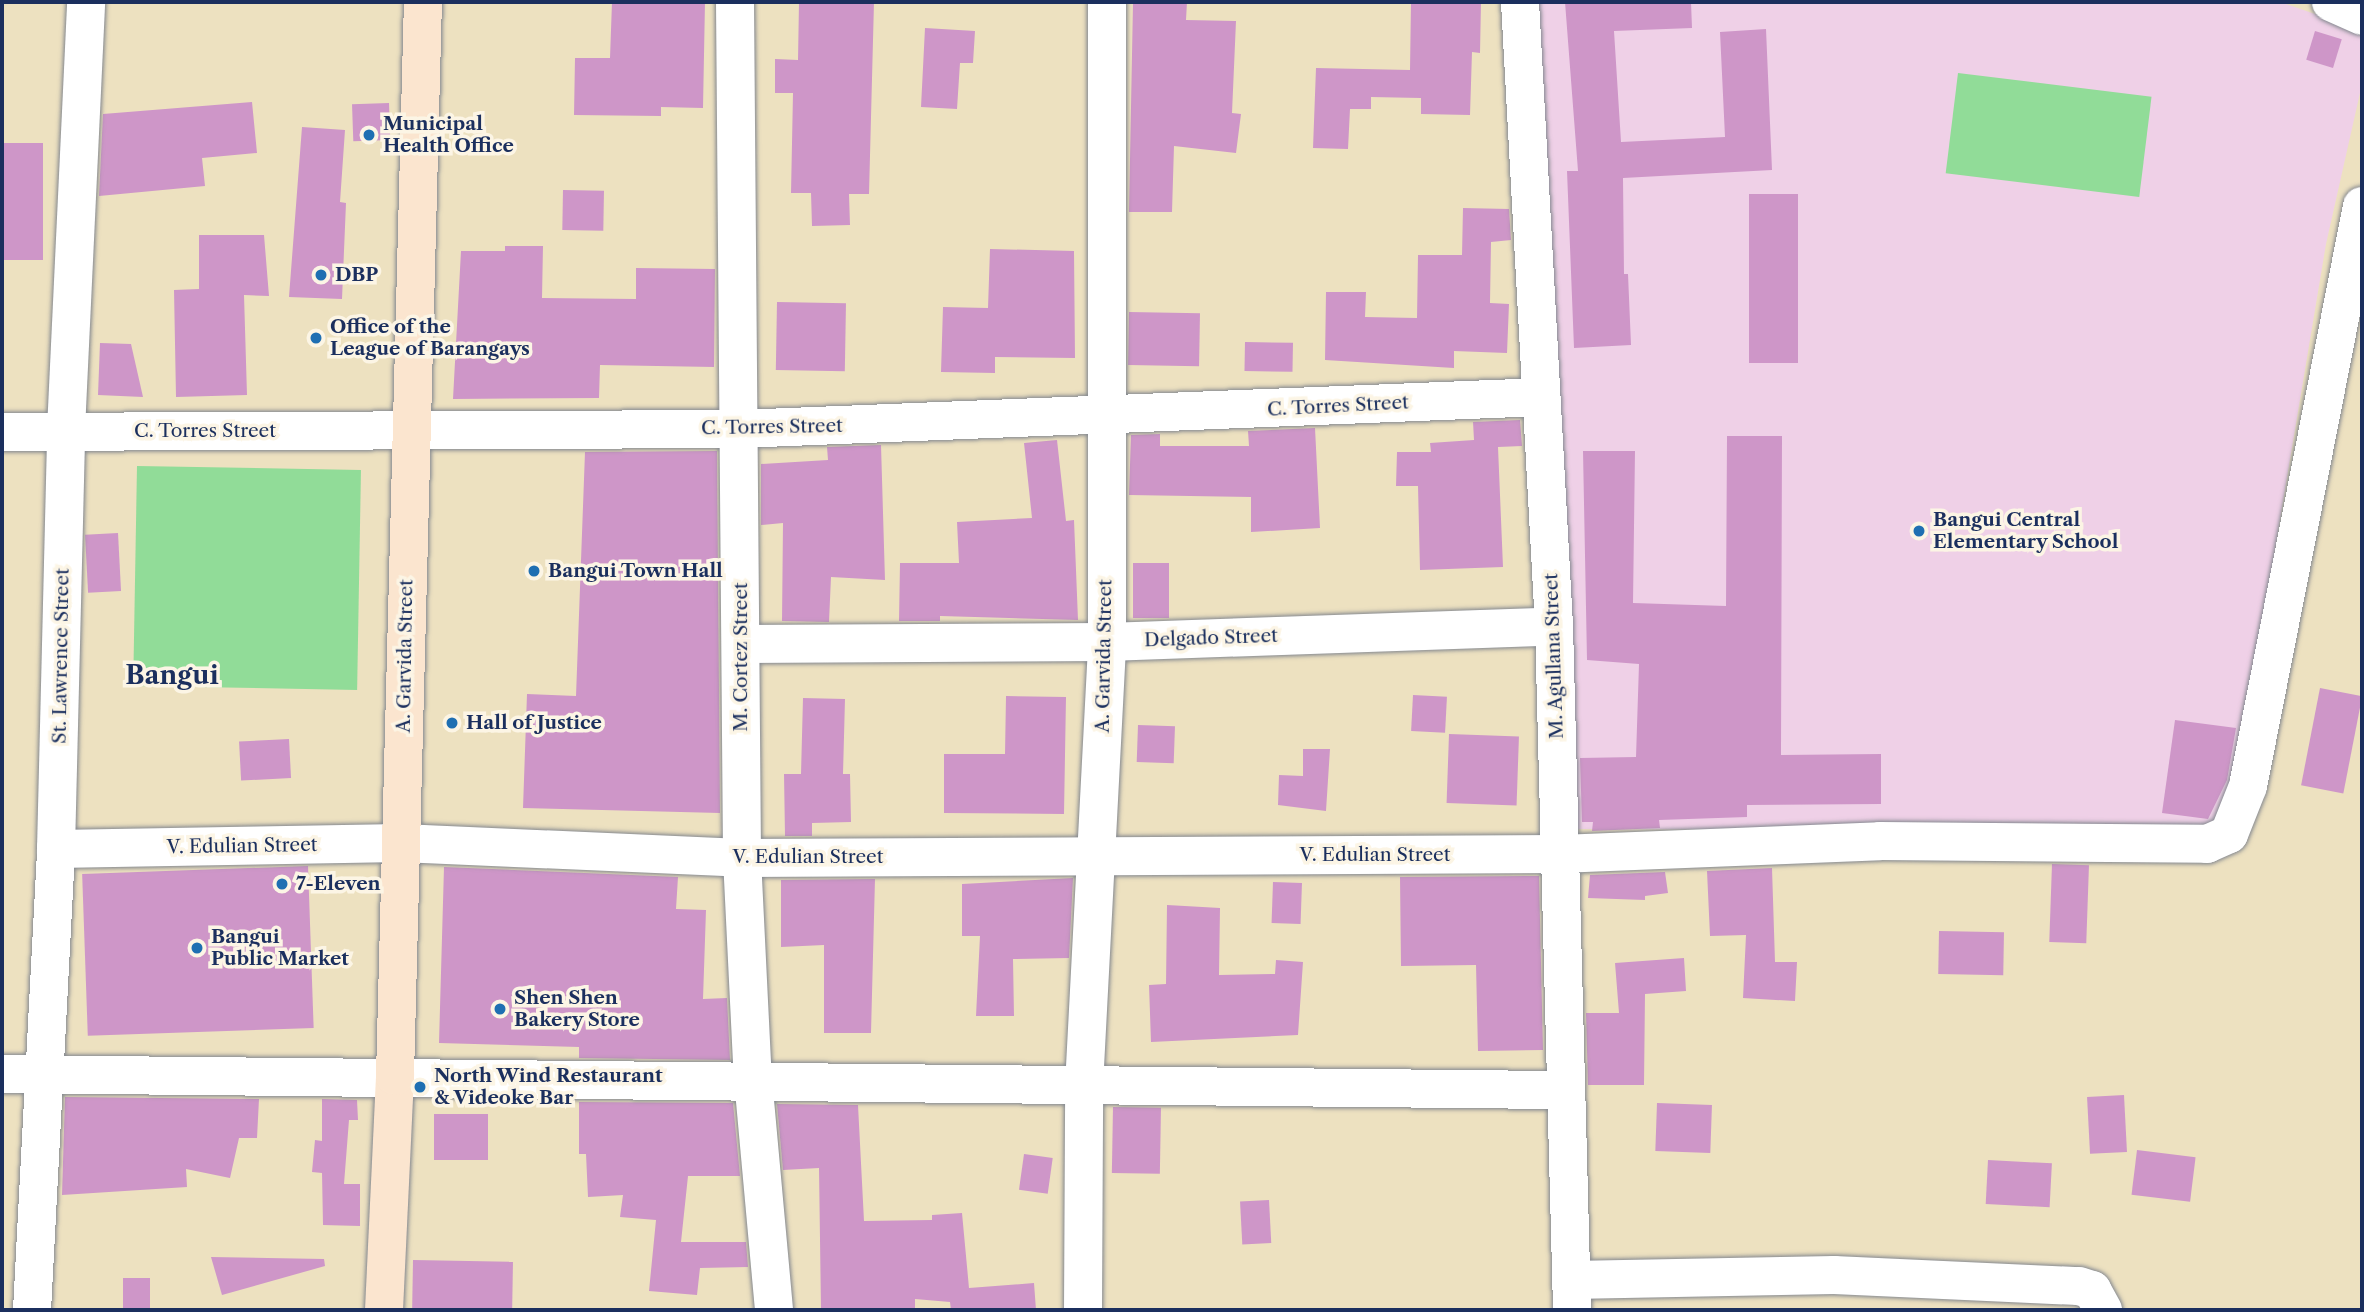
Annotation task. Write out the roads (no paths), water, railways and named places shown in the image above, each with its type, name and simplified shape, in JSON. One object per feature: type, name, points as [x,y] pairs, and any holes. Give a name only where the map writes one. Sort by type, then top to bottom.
[{"type":"main road","name":"A. Garvida Street","points":[[384,1310],[395,1076],[423,2]]},
{"type":"street","name":"St. Lawrence Street","points":[[32,1310],[56,849],[66,430],[86,2]]},
{"type":"street","name":"M. Cortez Street","points":[[735,2],[743,644],[742,858],[753,1079],[774,1310]]},
{"type":"street","name":"A. Garvida Street","points":[[1083,1310],[1084,1086],[1107,642],[1107,2]]},
{"type":"street","name":"M. Agullana Street","points":[[1520,2],[1554,626],[1572,1295]]},
{"type":"street","points":[[2331,2],[2362,16]]},
{"type":"street","name":"V. Edulian Street","points":[[56,849],[401,843],[742,858],[1561,854],[1880,841],[2207,844],[2229,834],[2248,786],[2362,205]]},
{"type":"street","name":"C. Torres Street","points":[[2,432],[739,429],[1106,417],[1541,397]]},
{"type":"street","name":"Delgado Street","points":[[743,644],[1107,642],[1554,626]]},
{"type":"street","points":[[2,1074],[44,1072],[753,1079],[1084,1086],[1565,1090]]},
{"type":"street","points":[[1572,1295],[1834,1275],[2080,1286],[2092,1290],[2103,1310]]},
{"type":"place","name":"Municipal Health Office","points":[[369,135]]},
{"type":"place","name":"DBP","points":[[321,275]]},
{"type":"place","name":"Office of the League of Barangays","points":[[316,338]]},
{"type":"place","name":"Bangui Central Elementary School","points":[[1919,531]]},
{"type":"place","name":"Bangui Town Hall","points":[[534,571]]},
{"type":"place","name":"Hall of Justice","points":[[452,723]]},
{"type":"place","name":"7-Eleven","points":[[282,884]]},
{"type":"place","name":"Bangui Public Market","points":[[197,948]]},
{"type":"place","name":"Shen Shen Bakery Store","points":[[500,1009]]},
{"type":"place","name":"North Wind Restaurant & Videoke Bar","points":[[420,1087]]},
{"type":"district","name":"Bangui","points":[[172,676]]}]
